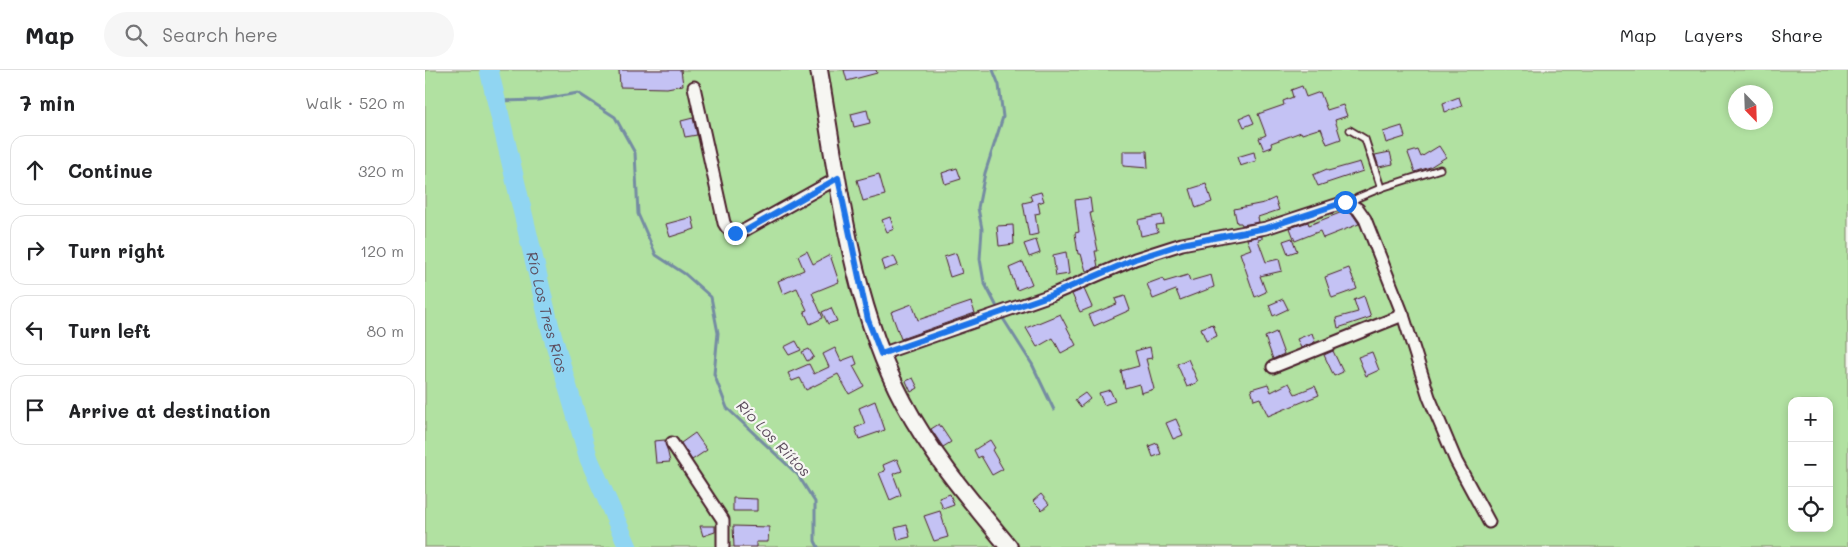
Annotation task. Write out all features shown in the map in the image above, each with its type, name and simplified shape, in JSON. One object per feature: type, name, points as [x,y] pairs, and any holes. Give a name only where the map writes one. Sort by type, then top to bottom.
[{"type":"main road","points":[[819,70],[838,178],[868,320],[881,354],[903,402],[924,437],[942,464],[1009,547]]},
{"type":"street","points":[[693,87],[724,223],[728,230],[735,233],[743,232],[838,178]]},
{"type":"street","points":[[881,354],[1051,295],[1135,259],[1182,244],[1266,228],[1345,202],[1359,209],[1365,219],[1403,315],[1429,397],[1456,461],[1489,522]]},
{"type":"street","points":[[1273,367],[1403,315]]},
{"type":"street","points":[[672,443],[723,520],[723,547]]},
{"type":"lane","points":[[1350,130],[1365,139],[1381,188]]},
{"type":"lane","points":[[1349,204],[1357,198],[1381,188],[1440,169]]},
{"type":"green space","points":[[425,70],[1848,70],[1848,547],[425,547]]},
{"type":"building","points":[[619,70],[681,70],[683,85],[667,88],[620,87]]},
{"type":"building","points":[[844,70],[876,70],[877,73],[847,81]]},
{"type":"building","points":[[1302,86],[1306,97],[1320,92],[1327,110],[1343,105],[1347,116],[1335,120],[1341,139],[1327,144],[1321,128],[1302,134],[1301,132],[1271,143],[1272,147],[1264,150],[1259,138],[1266,135],[1258,114],[1284,105],[1283,101],[1293,97],[1291,90]]},
{"type":"building","points":[[1459,97],[1462,106],[1445,112],[1443,103]]},
{"type":"building","points":[[867,110],[870,123],[854,127],[851,114]]},
{"type":"building","points":[[1250,114],[1254,123],[1244,127],[1240,118]]},
{"type":"building","points":[[693,118],[697,135],[685,137],[681,121]]},
{"type":"building","points":[[1402,126],[1405,137],[1386,143],[1383,132]]},
{"type":"building","points":[[1439,146],[1446,157],[1430,167],[1415,172],[1408,153],[1418,150],[1421,157]]},
{"type":"building","points":[[1123,151],[1147,151],[1148,168],[1123,166]]},
{"type":"building","points":[[1254,152],[1256,161],[1240,166],[1237,157]]},
{"type":"building","points":[[1390,152],[1393,164],[1379,167],[1375,155]]},
{"type":"building","points":[[1360,162],[1363,171],[1318,186],[1313,175],[1327,169],[1328,171]]},
{"type":"building","points":[[957,168],[961,179],[945,184],[942,173]]},
{"type":"building","points":[[879,174],[885,195],[863,201],[857,180]]},
{"type":"building","points":[[1206,184],[1212,202],[1196,208],[1190,189]]},
{"type":"building","points":[[1041,192],[1044,201],[1038,203],[1040,213],[1035,214],[1038,234],[1029,236],[1023,203],[1032,201],[1030,195]]},
{"type":"building","points":[[1090,198],[1092,213],[1090,213],[1098,251],[1095,251],[1098,267],[1086,271],[1081,254],[1078,254],[1075,233],[1079,232],[1075,200]]},
{"type":"building","points":[[1275,198],[1279,210],[1258,217],[1259,222],[1242,225],[1237,223],[1234,209],[1264,203]]},
{"type":"building","points":[[1345,211],[1353,215],[1359,224],[1323,238],[1320,231],[1295,241],[1290,228],[1308,222],[1309,225]]},
{"type":"building","points":[[1162,215],[1164,224],[1156,225],[1158,232],[1141,236],[1138,220]]},
{"type":"building","points":[[692,217],[695,229],[670,237],[666,224]]},
{"type":"building","points":[[890,217],[894,229],[887,232],[882,220]]},
{"type":"building","points":[[1013,225],[1014,244],[999,246],[997,226]]},
{"type":"building","points":[[1262,236],[1262,239],[1258,240],[1266,262],[1279,259],[1282,271],[1260,276],[1266,292],[1255,297],[1240,253],[1251,249],[1247,239]]},
{"type":"building","points":[[1292,238],[1297,251],[1288,254],[1283,241]]},
{"type":"building","points":[[1036,240],[1040,253],[1029,257],[1024,244]]},
{"type":"building","points":[[807,251],[813,264],[830,255],[839,282],[812,293],[823,318],[810,324],[804,311],[807,310],[797,288],[783,294],[778,281],[804,270],[798,256]]},
{"type":"building","points":[[1066,252],[1069,274],[1056,276],[1053,255]]},
{"type":"building","points":[[956,253],[962,273],[950,277],[944,257]]},
{"type":"building","points":[[894,256],[898,265],[884,270],[881,261]]},
{"type":"building","points":[[1023,262],[1032,284],[1017,290],[1009,268]]},
{"type":"building","points":[[1349,268],[1357,289],[1332,298],[1325,277]]},
{"type":"building","points":[[1188,275],[1190,281],[1211,275],[1214,287],[1180,300],[1176,290],[1153,299],[1147,284],[1163,278],[1164,282]]},
{"type":"building","points":[[1084,289],[1092,307],[1080,312],[1072,294]]},
{"type":"building","points":[[1125,296],[1130,310],[1094,326],[1089,315],[1117,304],[1115,299]]},
{"type":"building","points":[[1364,296],[1371,317],[1338,328],[1336,318],[1358,312],[1354,300]]},
{"type":"building","points":[[1283,299],[1288,309],[1273,316],[1269,305]]},
{"type":"building","points":[[971,302],[975,313],[901,339],[891,312],[912,304],[918,320]]},
{"type":"building","points":[[831,308],[837,321],[828,324],[822,312]]},
{"type":"building","points":[[1060,314],[1076,345],[1061,353],[1053,338],[1037,347],[1026,328]]},
{"type":"building","points":[[1213,324],[1217,336],[1206,341],[1201,328]]},
{"type":"building","points":[[1276,332],[1284,354],[1273,359],[1265,337]]},
{"type":"building","points":[[1312,333],[1315,342],[1301,348],[1297,339]]},
{"type":"building","points":[[796,341],[801,350],[789,355],[784,347]]},
{"type":"building","points":[[1150,347],[1152,358],[1146,359],[1154,389],[1141,393],[1139,384],[1125,388],[1121,371],[1139,366],[1135,351]]},
{"type":"building","points":[[835,348],[841,361],[854,356],[857,364],[853,366],[864,386],[849,394],[838,374],[806,390],[800,378],[792,381],[788,373],[809,364],[814,374],[829,367],[823,354]]},
{"type":"building","points":[[809,349],[814,357],[807,361],[802,352]]},
{"type":"building","points":[[1333,351],[1343,372],[1334,376],[1324,355]]},
{"type":"building","points":[[1372,352],[1379,370],[1366,376],[1358,357]]},
{"type":"building","points":[[1188,359],[1198,382],[1187,387],[1177,364]]},
{"type":"building","points":[[913,378],[918,388],[911,392],[906,381]]},
{"type":"building","points":[[1289,383],[1295,394],[1315,386],[1319,395],[1268,416],[1260,398],[1254,400],[1251,389],[1268,384],[1271,392]]},
{"type":"building","points":[[1110,390],[1115,401],[1104,405],[1099,393]]},
{"type":"building","points":[[1085,393],[1090,399],[1080,407],[1075,400]]},
{"type":"building","points":[[875,401],[885,430],[859,439],[855,428],[865,424],[859,408]]},
{"type":"building","points":[[1176,419],[1183,435],[1173,439],[1166,423]]},
{"type":"building","points":[[939,424],[951,442],[943,447],[931,429]]},
{"type":"building","points":[[695,433],[707,450],[692,460],[681,443]]},
{"type":"building","points":[[665,440],[670,462],[656,463],[654,441]]},
{"type":"building","points":[[990,440],[995,448],[992,450],[1003,469],[992,475],[981,456],[978,458],[974,450]]},
{"type":"building","points":[[1157,443],[1161,454],[1153,457],[1149,446]]},
{"type":"building","points":[[897,459],[902,471],[893,474],[901,495],[890,500],[879,473],[885,471],[883,465]]},
{"type":"building","points":[[950,494],[954,505],[943,509],[939,498]]},
{"type":"building","points":[[1041,494],[1049,504],[1042,510],[1033,501]]},
{"type":"building","points":[[733,498],[757,499],[757,511],[733,511]]},
{"type":"building","points":[[940,511],[948,537],[934,541],[924,516]]},
{"type":"building","points":[[907,525],[910,537],[898,540],[895,528]]},
{"type":"building","points":[[700,526],[715,526],[715,532],[703,536]]},
{"type":"building","points":[[733,526],[769,527],[768,542],[756,542],[756,547],[734,547]]},
{"type":"waterway","name":"Río Los Tres Ríos","points":[[489,70],[550,327],[589,459],[628,547]]},
{"type":"waterway","points":[[993,70],[999,85],[1003,117],[985,173],[978,208],[982,229],[980,259],[984,282],[996,305]]},
{"type":"waterway","name":"Río Los Riítos","points":[[497,101],[538,100],[578,93],[615,117],[635,153],[638,214],[656,255],[685,274],[711,297],[718,333],[714,374],[727,408],[798,475],[815,502],[815,541],[818,547]]},
{"type":"waterway","points":[[1004,320],[1032,364],[1054,410]]},
{"type":"route","points":[[735,233],[743,232],[838,178],[868,320],[876,336],[881,354],[1051,295],[1135,259],[1206,238],[1285,223],[1345,202]]}]
